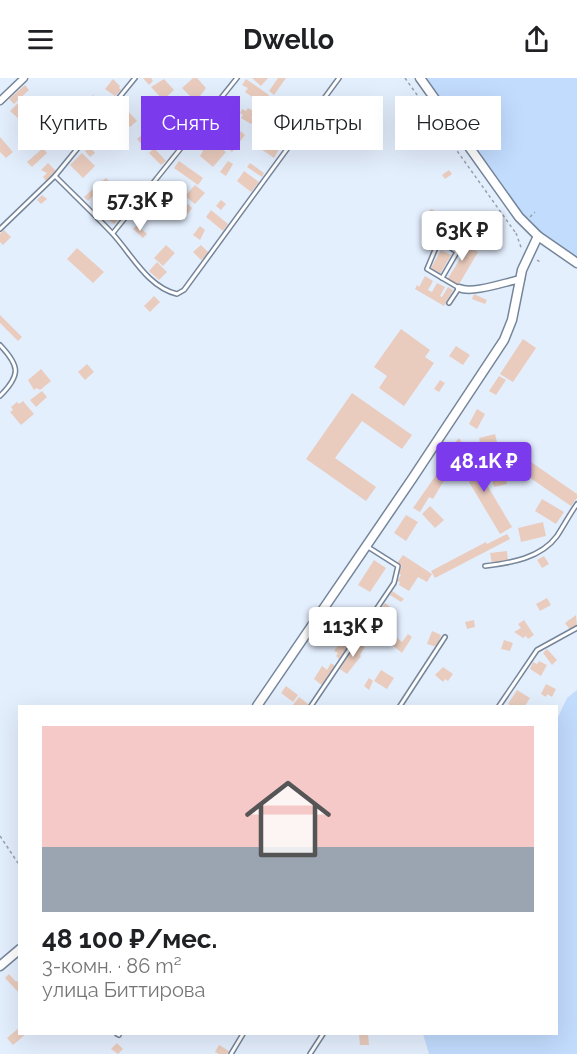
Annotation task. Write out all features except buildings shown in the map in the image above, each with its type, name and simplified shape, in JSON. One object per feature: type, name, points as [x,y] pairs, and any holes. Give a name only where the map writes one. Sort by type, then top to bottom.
[{"type":"street","points":[[0,101],[24,78]]},
{"type":"street","points":[[420,78],[519,217],[538,236],[577,263]]},
{"type":"street","points":[[258,705],[504,340],[512,320],[526,261],[538,236]]},
{"type":"street","points":[[459,288],[462,290],[480,288],[521,279]]},
{"type":"street","points":[[0,966],[18,951]]},
{"type":"lane","points":[[0,229],[55,176],[135,78]]},
{"type":"lane","points":[[113,233],[237,78]]},
{"type":"lane","points":[[55,176],[113,233],[151,279],[167,292],[177,294],[184,290],[339,78]]},
{"type":"lane","points":[[438,217],[433,228],[442,233],[427,269],[459,288],[449,303]]},
{"type":"lane","points":[[439,240],[457,252],[442,278]]},
{"type":"lane","points":[[0,345],[13,359],[16,372],[13,383],[0,396]]},
{"type":"lane","points":[[485,566],[519,560],[547,547],[577,504]]},
{"type":"lane","points":[[312,705],[394,583],[398,566],[367,546]]},
{"type":"lane","points":[[500,705],[537,650],[577,628]]},
{"type":"lane","points":[[401,705],[445,637]]},
{"type":"lane","points":[[231,1054],[242,1035]]},
{"type":"lane","points":[[310,1054],[322,1035]]},
{"type":"path","points":[[405,78],[516,231],[521,250],[524,252]]},
{"type":"path","points":[[530,218],[535,212]]},
{"type":"path","points":[[0,836],[18,863]]},
{"type":"shaded area","points":[[420,78],[577,78],[577,263],[538,236],[474,150],[501,150],[501,96],[433,96]]},
{"type":"shaded area","points":[[577,690],[577,1054],[429,1054],[423,1035],[558,1035],[558,717],[567,698]]}]
